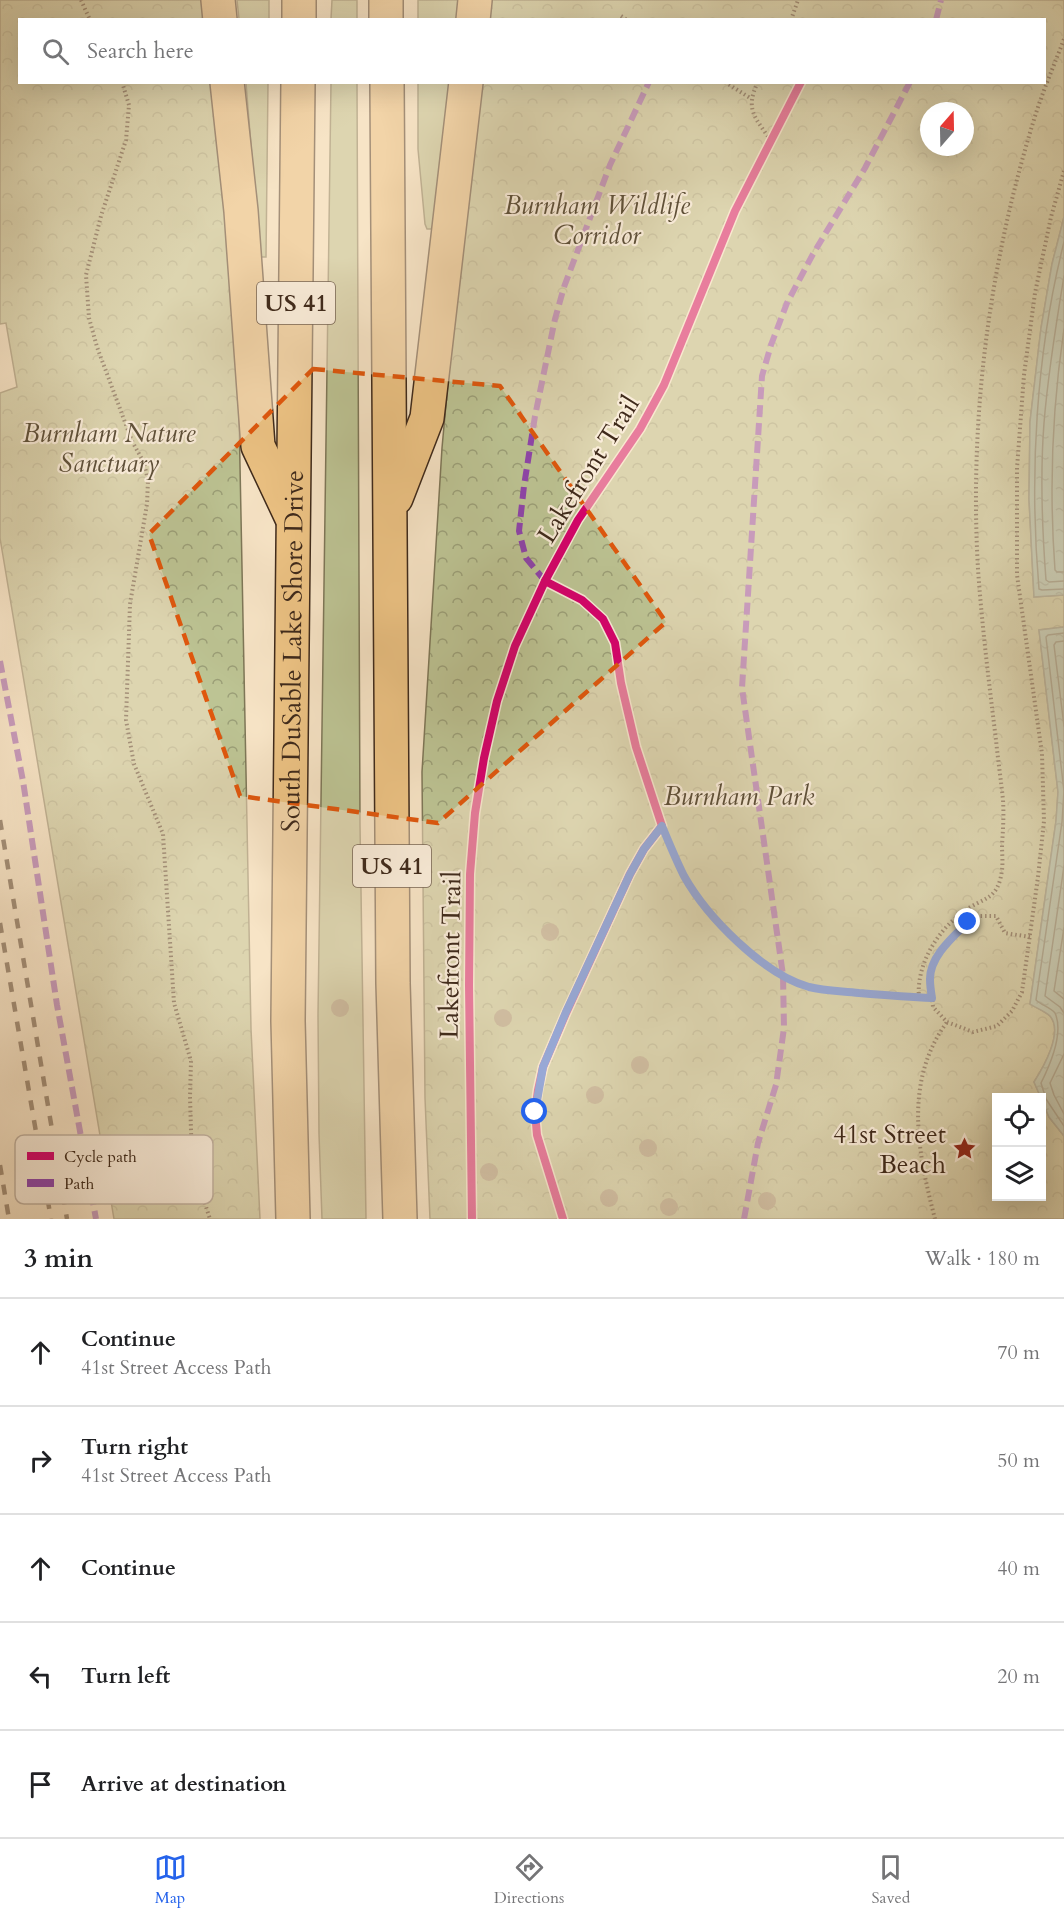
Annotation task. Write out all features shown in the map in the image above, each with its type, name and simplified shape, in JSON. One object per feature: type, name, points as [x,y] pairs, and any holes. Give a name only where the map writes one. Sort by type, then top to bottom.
[{"type":"highway","points":[[218,0],[220,18]]},
{"type":"highway","points":[[299,0],[299,18]]},
{"type":"highway","points":[[386,0],[386,18]]},
{"type":"highway","points":[[473,18],[475,0]]},
{"type":"highway","points":[[227,84],[241,211],[258,446],[294,523]]},
{"type":"highway","name":"South DuSable Lake Shore Drive","points":[[293,1219],[288,1021],[298,84]]},
{"type":"highway","name":"US 41","points":[[387,84],[393,982],[400,1219]]},
{"type":"highway","points":[[390,514],[427,418],[466,84]]},
{"type":"path","points":[[81,0],[89,18]]},
{"type":"path","points":[[792,18],[798,0]]},
{"type":"path","points":[[919,998],[921,969],[925,957],[947,927],[964,911],[988,899],[997,886],[1002,871],[1003,802],[978,566],[975,488],[977,432],[983,358],[1008,215],[1038,110],[1064,39]]},
{"type":"path","points":[[123,84],[129,105],[126,140],[101,216],[86,275],[89,318],[132,441],[144,463],[148,480],[147,504],[130,604],[126,720],[134,764],[163,834],[174,1003],[191,1060],[191,1135]]},
{"type":"path","points":[[728,84],[750,98]]},
{"type":"path","points":[[757,84],[750,98],[753,113],[771,141]]},
{"type":"path","points":[[766,151],[776,132]]},
{"type":"path","points":[[1030,937],[1005,933],[996,916],[975,916],[935,960],[930,976],[933,1007],[947,1022],[973,1032],[997,1026],[1012,1011],[1022,992],[1030,937],[1044,820],[1042,754],[1017,575],[1017,468],[1024,375],[1035,293],[1064,171]]},
{"type":"path","points":[[658,816],[685,877],[711,913],[762,963],[808,987],[932,998]]},
{"type":"path","points":[[656,834],[662,826]]},
{"type":"path","points":[[935,1219],[922,1170],[918,1139],[918,1111],[920,1086],[927,1060],[940,1031],[947,1022]]},
{"type":"path","points":[[205,1204],[210,1219]]},
{"type":"highlighted area","points":[[313,369],[500,386],[666,622],[438,823],[240,796],[149,534]]},
{"type":"green space","name":"Burnham Nature Sanctuary","points":[[0,0],[208,0],[210,18],[18,18],[18,84],[217,84],[239,414],[251,1029],[260,1219],[114,1219],[111,1204],[213,1204],[213,1135],[100,1135],[0,538],[0,393],[17,387],[6,323],[0,324]]},
{"type":"green space","points":[[237,0],[269,0],[269,18],[239,18]]},
{"type":"green space","points":[[332,0],[357,0],[357,18],[331,18]]},
{"type":"green space","points":[[418,0],[459,0],[457,18],[418,18]]},
{"type":"green space","name":"Burnham Park","points":[[490,0],[1064,0],[1064,217],[1052,264],[1041,328],[1030,422],[1029,499],[1034,597],[1064,595],[1064,627],[1039,630],[1058,792],[1056,821],[1030,1004],[1050,1016],[1055,1031],[1051,1050],[1034,1082],[1039,1093],[992,1093],[992,1201],[1046,1201],[1046,1109],[1049,1117],[1064,1136],[1064,1219],[430,1219],[425,1098],[422,772],[442,448],[458,272],[480,84],[1046,84],[1046,18],[488,18]]},
{"type":"green space","points":[[246,84],[268,84],[266,257],[260,257]]},
{"type":"green space","points":[[331,84],[357,84],[360,825],[366,1219],[322,1219],[318,1015]]},
{"type":"green space","points":[[418,84],[450,84],[431,229],[427,229],[425,224],[418,149]]},
{"type":"water","points":[[1064,217],[1064,595],[1034,597],[1029,499],[1030,422],[1041,328],[1052,264]]},
{"type":"water","points":[[1064,627],[1064,1136],[1046,1110],[1046,1093],[1039,1093],[1034,1082],[1051,1050],[1055,1031],[1054,1023],[1048,1014],[1030,1004],[1056,821],[1058,792],[1039,630]]},
{"type":"railway","points":[[0,820],[53,1135]]},
{"type":"railway","points":[[0,923],[37,1135]]},
{"type":"railway","points":[[0,1165],[9,1219]]},
{"type":"railway","points":[[48,1204],[51,1219]]},
{"type":"railway","points":[[64,1204],[67,1219]]},
{"type":"marked path","points":[[936,18],[941,0]]},
{"type":"marked path","points":[[545,581],[526,558],[519,531],[535,416],[555,319],[564,287],[610,165],[648,84]]},
{"type":"marked path","points":[[744,1219],[758,1143],[776,1085],[784,1028],[783,975],[742,688],[762,376],[787,303],[813,254],[865,168],[909,84]]},
{"type":"marked path","points":[[0,661],[23,781],[57,1005],[81,1135]]},
{"type":"marked path","points":[[93,1204],[96,1219]]},
{"type":"cycle path","name":"Lakefront Trail","points":[[472,1219],[470,874],[475,813],[497,701],[515,646],[545,581],[578,520],[640,429],[664,385],[735,211],[800,84]]},
{"type":"cycle path","points":[[545,581],[582,600],[603,619],[615,643],[621,683],[636,747],[662,826],[644,849],[630,874],[543,1067],[535,1112],[537,1135],[563,1219]]},
{"type":"place","name":"41st Street Beach","points":[[964,1149]]},
{"type":"route","points":[[535,1112],[543,1067],[566,1012],[630,874],[644,849],[662,826],[685,877],[711,913],[762,963],[808,987],[932,998],[930,976],[935,960],[968,922]]},
{"type":"park label","name":"Burnham Wildlife Corridor","points":[[597,220]]}]
